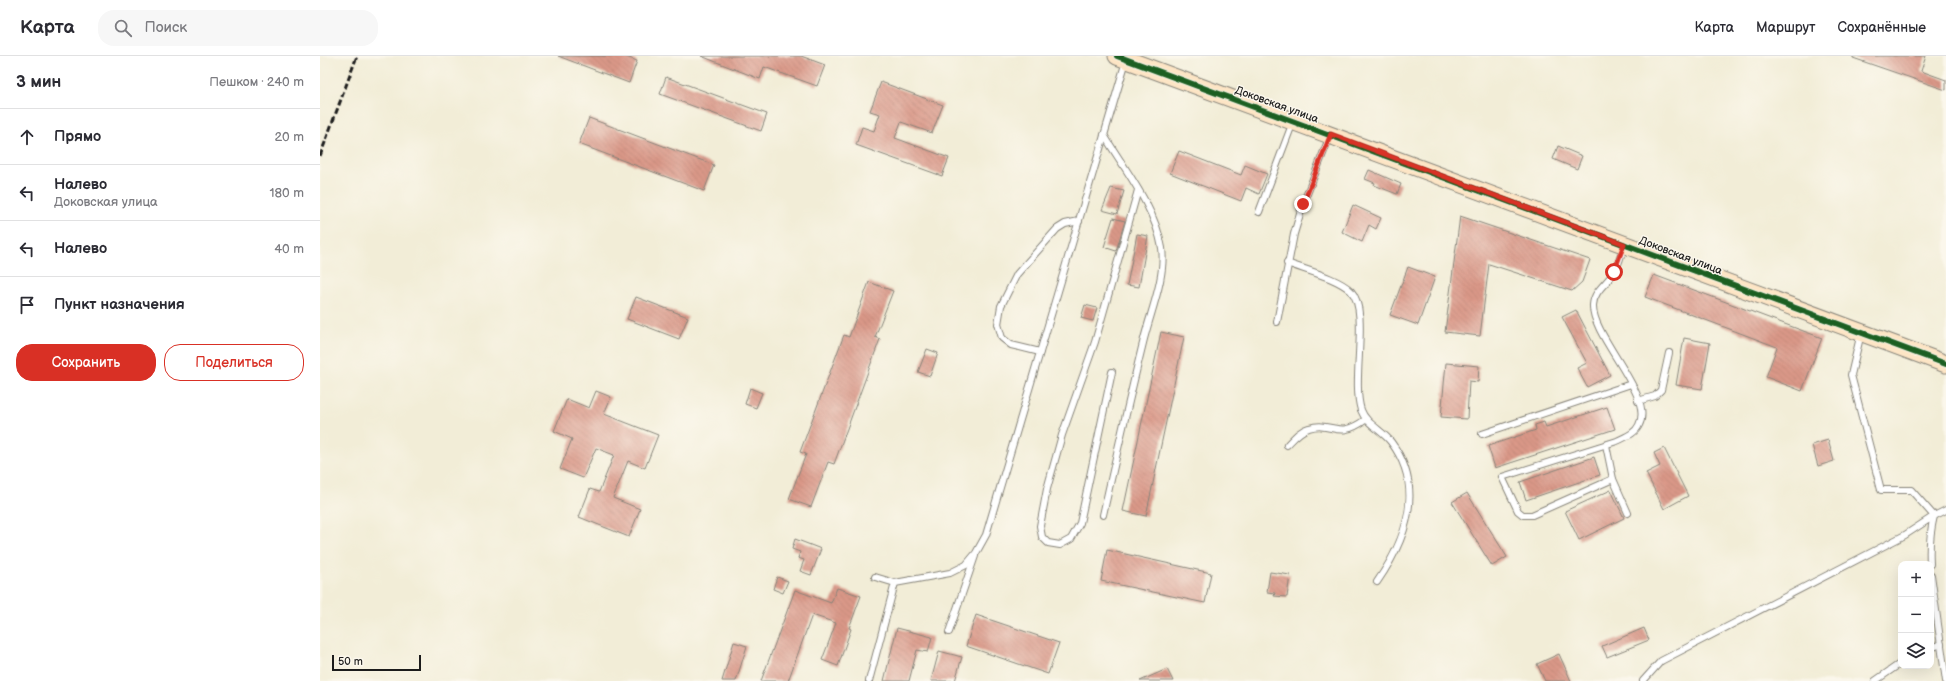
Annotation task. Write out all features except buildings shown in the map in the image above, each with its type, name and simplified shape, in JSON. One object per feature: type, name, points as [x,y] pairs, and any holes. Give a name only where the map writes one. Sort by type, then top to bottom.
[{"type":"street","name":"Доковская улица","points":[[1122,58],[1331,134],[1946,364]]},
{"type":"lane","points":[[949,632],[976,553],[986,535],[1104,135],[1122,58]]},
{"type":"lane","points":[[1259,212],[1293,120]]},
{"type":"lane","points":[[1277,322],[1287,263],[1303,204],[1331,134]]},
{"type":"lane","points":[[1103,515],[1150,312],[1163,274],[1162,248],[1152,218],[1138,190],[1104,135]]},
{"type":"lane","points":[[1112,372],[1080,523],[1071,539],[1060,545],[1048,543],[1042,537],[1040,526],[1047,489],[1062,435],[1095,342],[1138,190]]},
{"type":"lane","points":[[1040,352],[1010,345],[1002,338],[998,324],[1001,306],[1016,274],[1052,235],[1065,224],[1079,221]]},
{"type":"lane","points":[[1613,479],[1532,515],[1523,515],[1518,511],[1502,477],[1606,445],[1631,434],[1640,425],[1641,414],[1638,401],[1631,384],[1596,320],[1592,304],[1601,285],[1614,272],[1624,244]]},
{"type":"lane","points":[[1287,263],[1336,282],[1350,291],[1358,303],[1360,317],[1357,366],[1360,408],[1365,420],[1384,432],[1393,444],[1403,464],[1410,488],[1409,511],[1402,537],[1394,558],[1377,582]]},
{"type":"lane","points":[[1861,333],[1851,375],[1881,490],[1911,490],[1934,516]]},
{"type":"lane","points":[[1638,401],[1655,396],[1661,390],[1669,353]]},
{"type":"lane","points":[[1482,434],[1631,384]]},
{"type":"lane","points":[[1287,445],[1307,428],[1315,427],[1345,431],[1356,427],[1365,420]]},
{"type":"lane","points":[[1606,445],[1613,479],[1628,513]]},
{"type":"lane","points":[[1643,681],[1661,661],[1905,535],[1946,510]]},
{"type":"lane","points":[[1930,561],[1930,536],[1934,516]]},
{"type":"lane","points":[[874,576],[895,583],[950,573],[966,565],[976,553]]},
{"type":"lane","points":[[869,681],[895,583]]},
{"type":"lane","points":[[1934,596],[1946,681]]},
{"type":"lane","points":[[1934,647],[1941,644]]},
{"type":"lane","points":[[1875,681],[1898,665]]},
{"type":"railway","points":[[320,156],[357,56]]},
{"type":"cycle path","points":[[1117,56],[1946,364]]},
{"type":"route","points":[[1303,204],[1331,134],[1624,244],[1614,272]]}]
